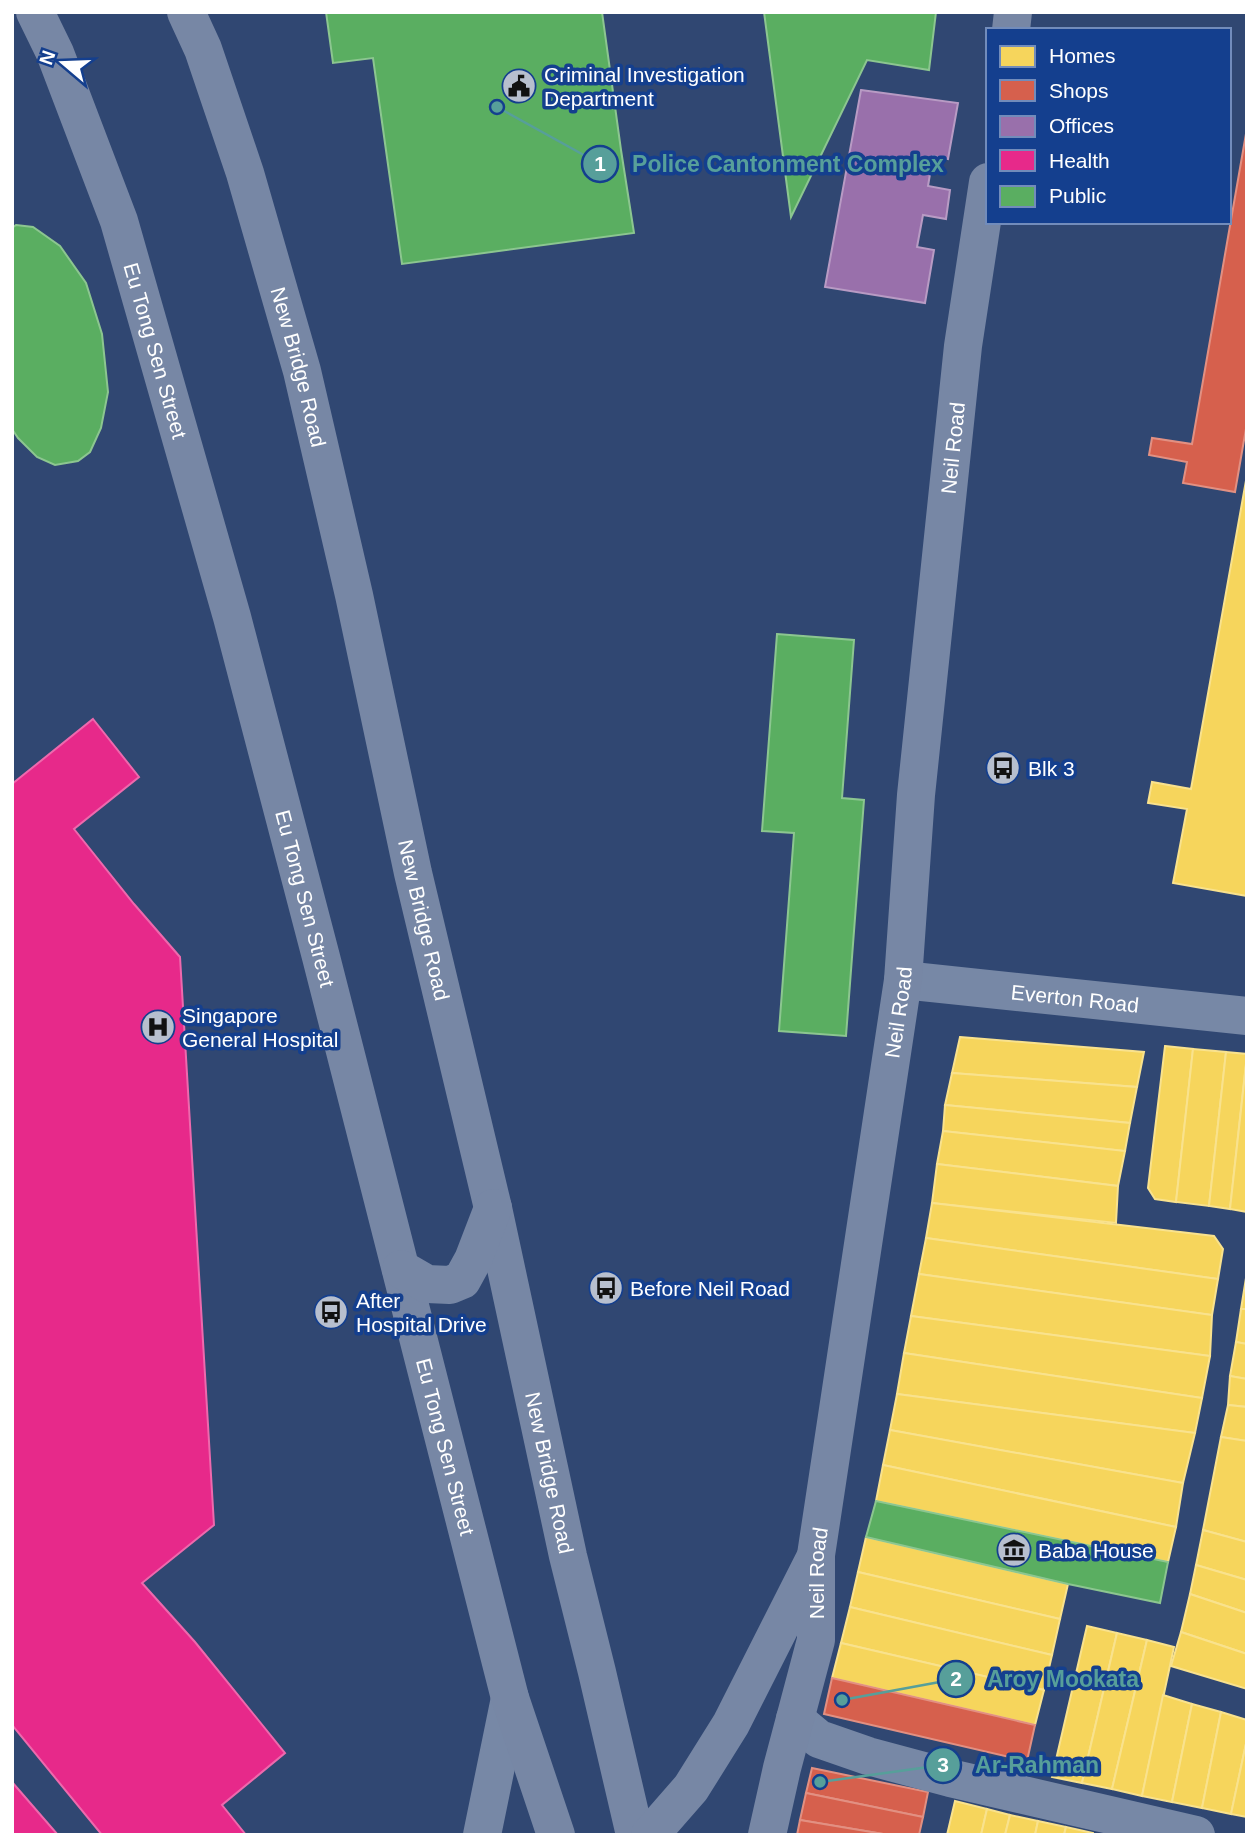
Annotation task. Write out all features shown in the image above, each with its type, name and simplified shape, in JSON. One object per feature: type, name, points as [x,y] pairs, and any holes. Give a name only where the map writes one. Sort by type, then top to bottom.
[{"type":"main road","name":"Eu Tong Sen Street","points":[[35,12],[55,53],[119,221],[232,617],[510,1698],[556,1835]]},
{"type":"main road","name":"New Bridge Road","points":[[186,12],[203,49],[245,173],[302,372],[354,595],[413,873],[493,1208],[568,1556],[635,1835]]},
{"type":"main road","name":"Neil Road","points":[[767,1835],[816,1640],[816,1555],[903,980],[916,795],[963,346],[986,195]]},
{"type":"main road","points":[[401,1269],[427,1284],[450,1285],[462,1280],[474,1261],[493,1208]]},
{"type":"main road","points":[[650,1835],[691,1788],[731,1724],[816,1555]]},
{"type":"street","name":"Everton Road","points":[[903,980],[1247,1016]]},
{"type":"street","points":[[482,1835],[510,1698]]},
{"type":"street","points":[[795,1719],[820,1739],[868,1756],[950,1778],[1196,1835]]},
{"type":"building: Homes","points":[[1247,475],[1247,896],[1173,883],[1187,809],[1148,803],[1152,782],[1191,789]]},
{"type":"building: Homes","points":[[960,1037],[1144,1052],[1137,1087],[952,1073]]},
{"type":"building: Homes","points":[[1165,1046],[1193,1049],[1176,1202],[1155,1199],[1148,1188]]},
{"type":"building: Homes","points":[[1193,1049],[1226,1052],[1209,1206],[1176,1202]]},
{"type":"building: Homes","points":[[1226,1052],[1247,1054],[1230,1209],[1209,1206]]},
{"type":"building: Homes","points":[[1247,1056],[1247,1212],[1230,1209]]},
{"type":"building: Homes","points":[[952,1073],[1137,1087],[1130,1123],[945,1105]]},
{"type":"building: Homes","points":[[945,1105],[1130,1123],[1125,1151],[943,1131]]},
{"type":"building: Homes","points":[[943,1131],[1125,1151],[1118,1186],[937,1164]]},
{"type":"building: Homes","points":[[937,1164],[1118,1186],[1116,1223],[932,1203]]},
{"type":"building: Homes","points":[[932,1203],[1214,1236],[1223,1249],[1218,1279],[926,1238]]},
{"type":"building: Homes","points":[[926,1238],[1218,1279],[1212,1315],[919,1274]]},
{"type":"building: Homes","points":[[919,1274],[1212,1315],[1210,1356],[911,1316]]},
{"type":"building: Homes","points":[[1246,1278],[1247,1309],[1241,1309]]},
{"type":"building: Homes","points":[[1241,1309],[1247,1309],[1247,1344],[1236,1342]]},
{"type":"building: Homes","points":[[911,1316],[1210,1356],[1202,1398],[904,1353]]},
{"type":"building: Homes","points":[[1236,1342],[1247,1344],[1247,1379],[1230,1376]]},
{"type":"building: Homes","points":[[904,1353],[1202,1398],[1195,1433],[897,1394]]},
{"type":"building: Homes","points":[[1230,1376],[1247,1379],[1247,1407],[1228,1405]]},
{"type":"building: Homes","points":[[897,1394],[1195,1433],[1183,1483],[890,1430]]},
{"type":"building: Homes","points":[[1228,1405],[1247,1407],[1247,1441],[1221,1437]]},
{"type":"building: Homes","points":[[890,1430],[1183,1483],[1176,1527],[883,1465]]},
{"type":"building: Homes","points":[[1221,1437],[1247,1441],[1247,1542],[1203,1530]]},
{"type":"building: Homes","points":[[883,1465],[1176,1527],[1168,1562],[876,1501]]},
{"type":"building: Homes","points":[[1203,1530],[1247,1542],[1247,1580],[1196,1565]]},
{"type":"building: Homes","points":[[866,1537],[1068,1584],[1060,1619],[858,1572]]},
{"type":"building: Homes","points":[[1196,1565],[1247,1580],[1247,1613],[1190,1594]]},
{"type":"building: Homes","points":[[858,1572],[1060,1619],[1052,1655],[850,1607]]},
{"type":"building: Homes","points":[[1190,1594],[1247,1613],[1247,1654],[1181,1632]]},
{"type":"building: Homes","points":[[850,1607],[1052,1655],[1044,1690],[841,1643]]},
{"type":"building: Homes","points":[[1087,1626],[1117,1633],[1082,1783],[1052,1777]]},
{"type":"building: Homes","points":[[1181,1632],[1247,1654],[1247,1689],[1171,1666]]},
{"type":"building: Homes","points":[[1117,1633],[1147,1640],[1112,1789],[1082,1783]]},
{"type":"building: Homes","points":[[1147,1640],[1174,1647],[1142,1796],[1112,1789]]},
{"type":"building: Homes","points":[[841,1643],[1044,1690],[1035,1725],[832,1678]]},
{"type":"building: Homes","points":[[1163,1695],[1192,1704],[1172,1802],[1142,1796]]},
{"type":"building: Homes","points":[[1192,1704],[1221,1712],[1202,1808],[1172,1802]]},
{"type":"building: Homes","points":[[1221,1712],[1247,1720],[1247,1739],[1231,1814],[1202,1808]]},
{"type":"building: Homes","points":[[1247,1739],[1247,1817],[1231,1814]]},
{"type":"building: Homes","points":[[955,1801],[987,1809],[981,1835],[947,1835]]},
{"type":"building: Homes","points":[[987,1809],[1010,1815],[1005,1835],[981,1835]]},
{"type":"building: Homes","points":[[1010,1815],[1038,1821],[1035,1835],[1005,1835]]},
{"type":"building: Homes","points":[[1038,1821],[1066,1827],[1064,1835],[1035,1835]]},
{"type":"building: Homes","points":[[1066,1827],[1093,1833],[1093,1835],[1064,1835]]},
{"type":"building: Shops","points":[[1247,128],[1247,423],[1235,492],[1183,483],[1187,462],[1149,455],[1152,438],[1192,444]]},
{"type":"building: Shops","points":[[832,1678],[1035,1725],[1027,1761],[824,1714]]},
{"type":"building: Shops","points":[[812,1768],[928,1792],[923,1817],[806,1793]]},
{"type":"building: Shops","points":[[806,1793],[923,1817],[919,1835],[889,1835],[800,1820]]},
{"type":"building: Shops","points":[[800,1820],[889,1835],[797,1835]]},
{"type":"building: Offices","points":[[861,90],[958,103],[948,159],[933,156],[928,186],[950,190],[946,219],[923,215],[917,247],[934,250],[925,303],[825,287]]},
{"type":"building: Health","points":[[93,719],[139,777],[74,829],[180,957],[214,1525],[142,1583],[195,1642],[285,1753],[222,1805],[246,1835],[102,1835],[12,1725],[12,784]]},
{"type":"building: Health","points":[[12,1782],[58,1835],[12,1835]]},
{"type":"building: Public","points":[[326,12],[602,12],[634,233],[402,264],[373,58],[333,63]]},
{"type":"building: Public","points":[[764,12],[936,12],[929,70],[867,60],[791,217]]},
{"type":"building: Public","points":[[16,225],[33,227],[60,246],[86,283],[102,334],[108,392],[101,428],[90,452],[78,461],[55,465],[37,457],[12,429],[12,228]]},
{"type":"building: Public","points":[[777,634],[854,640],[842,798],[864,800],[846,1036],[779,1031],[794,833],[762,831]]},
{"type":"building: Public","name":"Baba House","points":[[876,1501],[1168,1562],[1160,1603],[866,1537]]},
{"type":"place","name":"Criminal Investigation Department","points":[[519,86]]},
{"type":"place","name":"Police Cantonment Complex","points":[[497,107]]},
{"type":"place","name":"Blk 3","points":[[1003,768]]},
{"type":"place","name":"Singapore General Hospital","points":[[158,1027]]},
{"type":"place","name":"Before Neil Road","points":[[606,1288]]},
{"type":"place","name":"After Hospital Drive","points":[[331,1312]]},
{"type":"place","name":"Baba House","points":[[1014,1550]]},
{"type":"place","name":"Aroy Mookata","points":[[842,1700]]},
{"type":"place","name":"Ar-Rahman","points":[[820,1782]]}]
